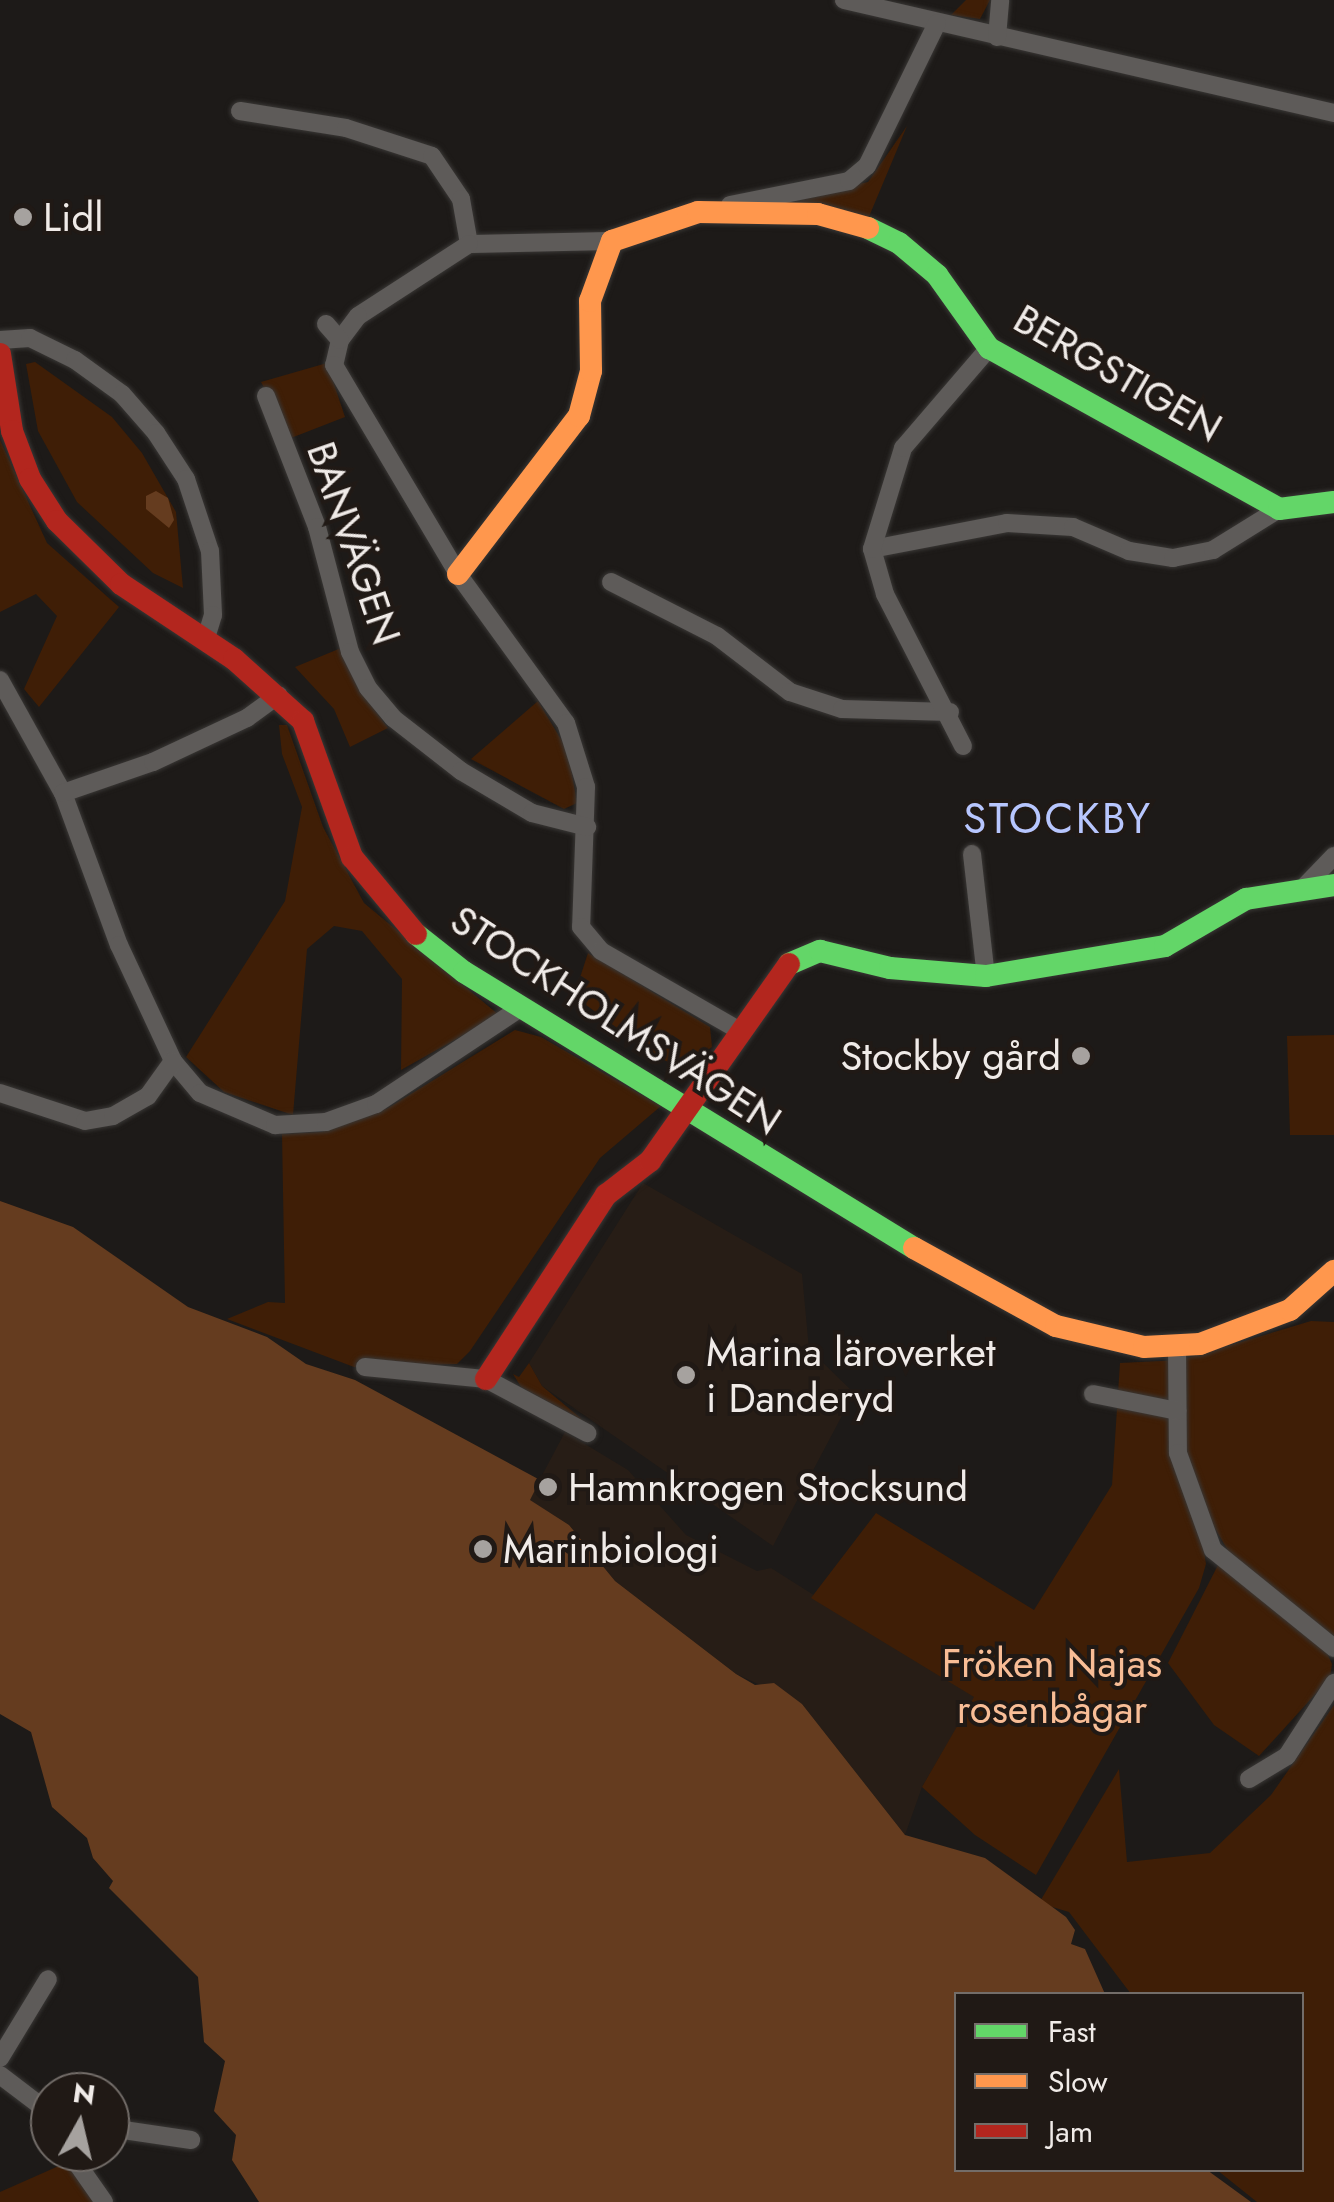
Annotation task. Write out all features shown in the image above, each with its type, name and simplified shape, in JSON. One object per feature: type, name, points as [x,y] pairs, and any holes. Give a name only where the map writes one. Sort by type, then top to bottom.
[{"type":"street","points":[[844,0],[1334,113]]},
{"type":"street","points":[[997,37],[1000,0]]},
{"type":"street","points":[[698,212],[849,181],[868,166],[937,22]]},
{"type":"street","points":[[240,111],[346,128],[432,156],[461,198],[468,244]]},
{"type":"street","name":"BERGSTIGEN","points":[[612,241],[698,212],[818,214],[886,236],[937,275],[989,348],[1278,510]]},
{"type":"street","points":[[458,574],[579,416],[590,371],[590,301],[612,241],[468,244],[358,316],[340,340],[334,365],[342,386],[458,574],[566,722],[586,788],[581,928],[602,951],[740,1031]]},
{"type":"street","points":[[326,324],[340,340]]},
{"type":"street","points":[[0,340],[30,338],[75,360],[122,394],[156,433],[186,478],[210,551],[213,615],[205,641]]},
{"type":"street","points":[[963,746],[950,712],[891,606],[872,548],[903,448],[989,348]]},
{"type":"street","name":"STOCKHOLMSVÄGEN","points":[[0,354],[12,431],[30,480],[57,522],[122,584],[279,696],[303,721],[352,857],[378,895],[418,937],[519,1009],[930,1260],[1033,1315],[1102,1340],[1176,1348],[1260,1325],[1290,1310],[1334,1271]]},
{"type":"street","name":"BANVÄGEN","points":[[266,396],[317,527],[350,652],[368,688],[392,718],[462,771],[532,813],[587,827]]},
{"type":"street","points":[[872,548],[1006,523],[1072,527],[1129,551],[1172,558],[1213,550],[1278,510],[1334,502]]},
{"type":"street","points":[[611,582],[717,636],[790,692],[842,709],[950,712]]},
{"type":"street","points":[[0,680],[7,717],[63,794],[118,946],[173,1061],[200,1093],[242,1114],[292,1128],[326,1122],[376,1104],[519,1009]]},
{"type":"street","points":[[63,794],[153,762],[247,718],[279,696]]},
{"type":"street","points":[[972,854],[986,976]]},
{"type":"street","points":[[1305,886],[1334,856]]},
{"type":"street","points":[[486,1379],[606,1195],[650,1162],[791,961],[820,951],[890,968],[986,976],[1165,946],[1246,899],[1334,884]]},
{"type":"street","points":[[0,1093],[85,1122],[148,1096],[173,1061]]},
{"type":"street","points":[[1176,1348],[1178,1453],[1213,1550],[1334,1648]]},
{"type":"street","points":[[365,1367],[486,1379],[587,1433]]},
{"type":"street","points":[[1093,1394],[1177,1411]]},
{"type":"street","points":[[1249,1778],[1287,1756],[1334,1683]]},
{"type":"street","points":[[0,2058],[48,1979]]},
{"type":"street","points":[[0,2075],[30,2098]]},
{"type":"street","points":[[130,2131],[191,2140]]},
{"type":"street","points":[[84,2172],[104,2202]]},
{"type":"shaded area","points":[[156,491],[168,498],[174,520],[169,528],[146,509],[146,496]]},
{"type":"shaded area","name":"Marina läroverket i Danderyd","points":[[643,1183],[802,1274],[809,1349],[854,1393],[773,1546],[542,1386],[529,1363]]},
{"type":"shaded area","points":[[0,1201],[73,1227],[188,1307],[267,1337],[306,1364],[355,1380],[540,1480],[530,1500],[569,1525],[615,1581],[736,1674],[755,1685],[774,1683],[802,1704],[905,1835],[985,1858],[1066,1917],[1075,1930],[1071,1944],[1085,1949],[1104,1992],[954,1992],[954,2172],[1210,2172],[1251,2202],[259,2202],[232,2160],[236,2135],[214,2111],[225,2061],[204,2042],[198,1977],[109,1888],[113,1881],[93,1858],[87,1838],[52,1807],[31,1732],[0,1714]]},
{"type":"shaded area","points":[[565,1432],[628,1470],[686,1535],[757,1571],[771,1568],[975,1697],[922,1787],[905,1835],[802,1704],[736,1674],[615,1581],[569,1525],[529,1500]]},
{"type":"green space","points":[[966,0],[990,0],[980,19],[951,15]]},
{"type":"green space","points":[[907,126],[868,219],[736,209],[868,182]]},
{"type":"green space","points":[[35,362],[112,417],[142,453],[176,512],[183,588],[153,573],[77,502],[38,431],[26,364]]},
{"type":"green space","points":[[327,363],[345,417],[291,438],[261,382]]},
{"type":"green space","points":[[0,440],[47,543],[119,607],[39,707],[24,689],[57,616],[36,594],[0,612]]},
{"type":"green space","points":[[346,646],[361,692],[388,728],[350,747],[334,709],[295,667]]},
{"type":"green space","points":[[538,701],[568,751],[577,803],[564,809],[471,759]]},
{"type":"green space","points":[[279,725],[287,725],[323,827],[364,903],[499,1015],[401,1070],[402,979],[362,931],[334,926],[307,949],[293,1115],[224,1092],[186,1057],[285,901],[302,807],[282,754]]},
{"type":"green space","points":[[588,953],[710,1027],[712,1047],[684,1068],[656,1057],[574,996]]},
{"type":"green space","points":[[515,1030],[541,1037],[661,1106],[600,1158],[470,1351],[457,1364],[354,1367],[227,1319],[268,1302],[285,1303],[282,1134],[321,1132],[388,1108]]},
{"type":"green space","points":[[1334,1035],[1334,1135],[1290,1135],[1287,1036]]},
{"type":"green space","name":"Fröken Najas rosenbågar","points":[[1311,1321],[1334,1322],[1334,1636],[1234,1561],[1173,1456],[1201,1533],[1206,1564],[1199,1588],[1036,1875],[975,1835],[922,1787],[974,1697],[811,1598],[876,1513],[1034,1610],[1112,1485],[1120,1363],[1181,1360]]},
{"type":"green space","points":[[529,1363],[542,1386],[584,1421],[521,1387],[513,1374],[519,1377]]},
{"type":"green space","points":[[1218,1565],[1322,1642],[1332,1664],[1330,1678],[1259,1756],[1214,1725],[1168,1663]]},
{"type":"green space","points":[[1334,1705],[1334,2202],[1257,2202],[1220,2172],[1304,2172],[1304,1992],[1129,1992],[1069,1912],[1039,1903],[1119,1769],[1127,1862],[1210,1853],[1271,1795]]},
{"type":"green space","points":[[45,2172],[77,2172],[97,2202],[0,2202],[0,2192]]},
{"type":"traffic: fast","points":[[868,228],[899,243],[937,275],[989,348],[1279,509],[1334,502]]},
{"type":"traffic: fast","points":[[789,964],[820,951],[890,968],[986,976],[1165,946],[1246,899],[1334,885]]},
{"type":"traffic: fast","points":[[416,934],[464,972],[914,1248]]},
{"type":"traffic: slow","points":[[458,574],[579,416],[591,371],[590,301],[612,241],[698,212],[818,214],[868,228]]},
{"type":"traffic: slow","points":[[914,1248],[1056,1326],[1144,1347],[1200,1344],[1290,1310],[1334,1271]]},
{"type":"traffic: jam","points":[[0,354],[12,431],[30,479],[57,521],[121,584],[234,659],[303,721],[352,857],[416,934]]},
{"type":"traffic: jam","points":[[486,1379],[606,1195],[650,1161],[789,964]]},
{"type":"place","name":"Lidl","points":[[23,217]]},
{"type":"place","name":"Stockby gård","points":[[1081,1056]]},
{"type":"place","name":"Marina läroverket i Danderyd","points":[[686,1375]]},
{"type":"place","name":"Hamnkrogen Stocksund","points":[[548,1487]]},
{"type":"place","name":"Marinbiologi","points":[[483,1549]]},
{"type":"district","name":"STOCKBY","points":[[1058,819]]}]
